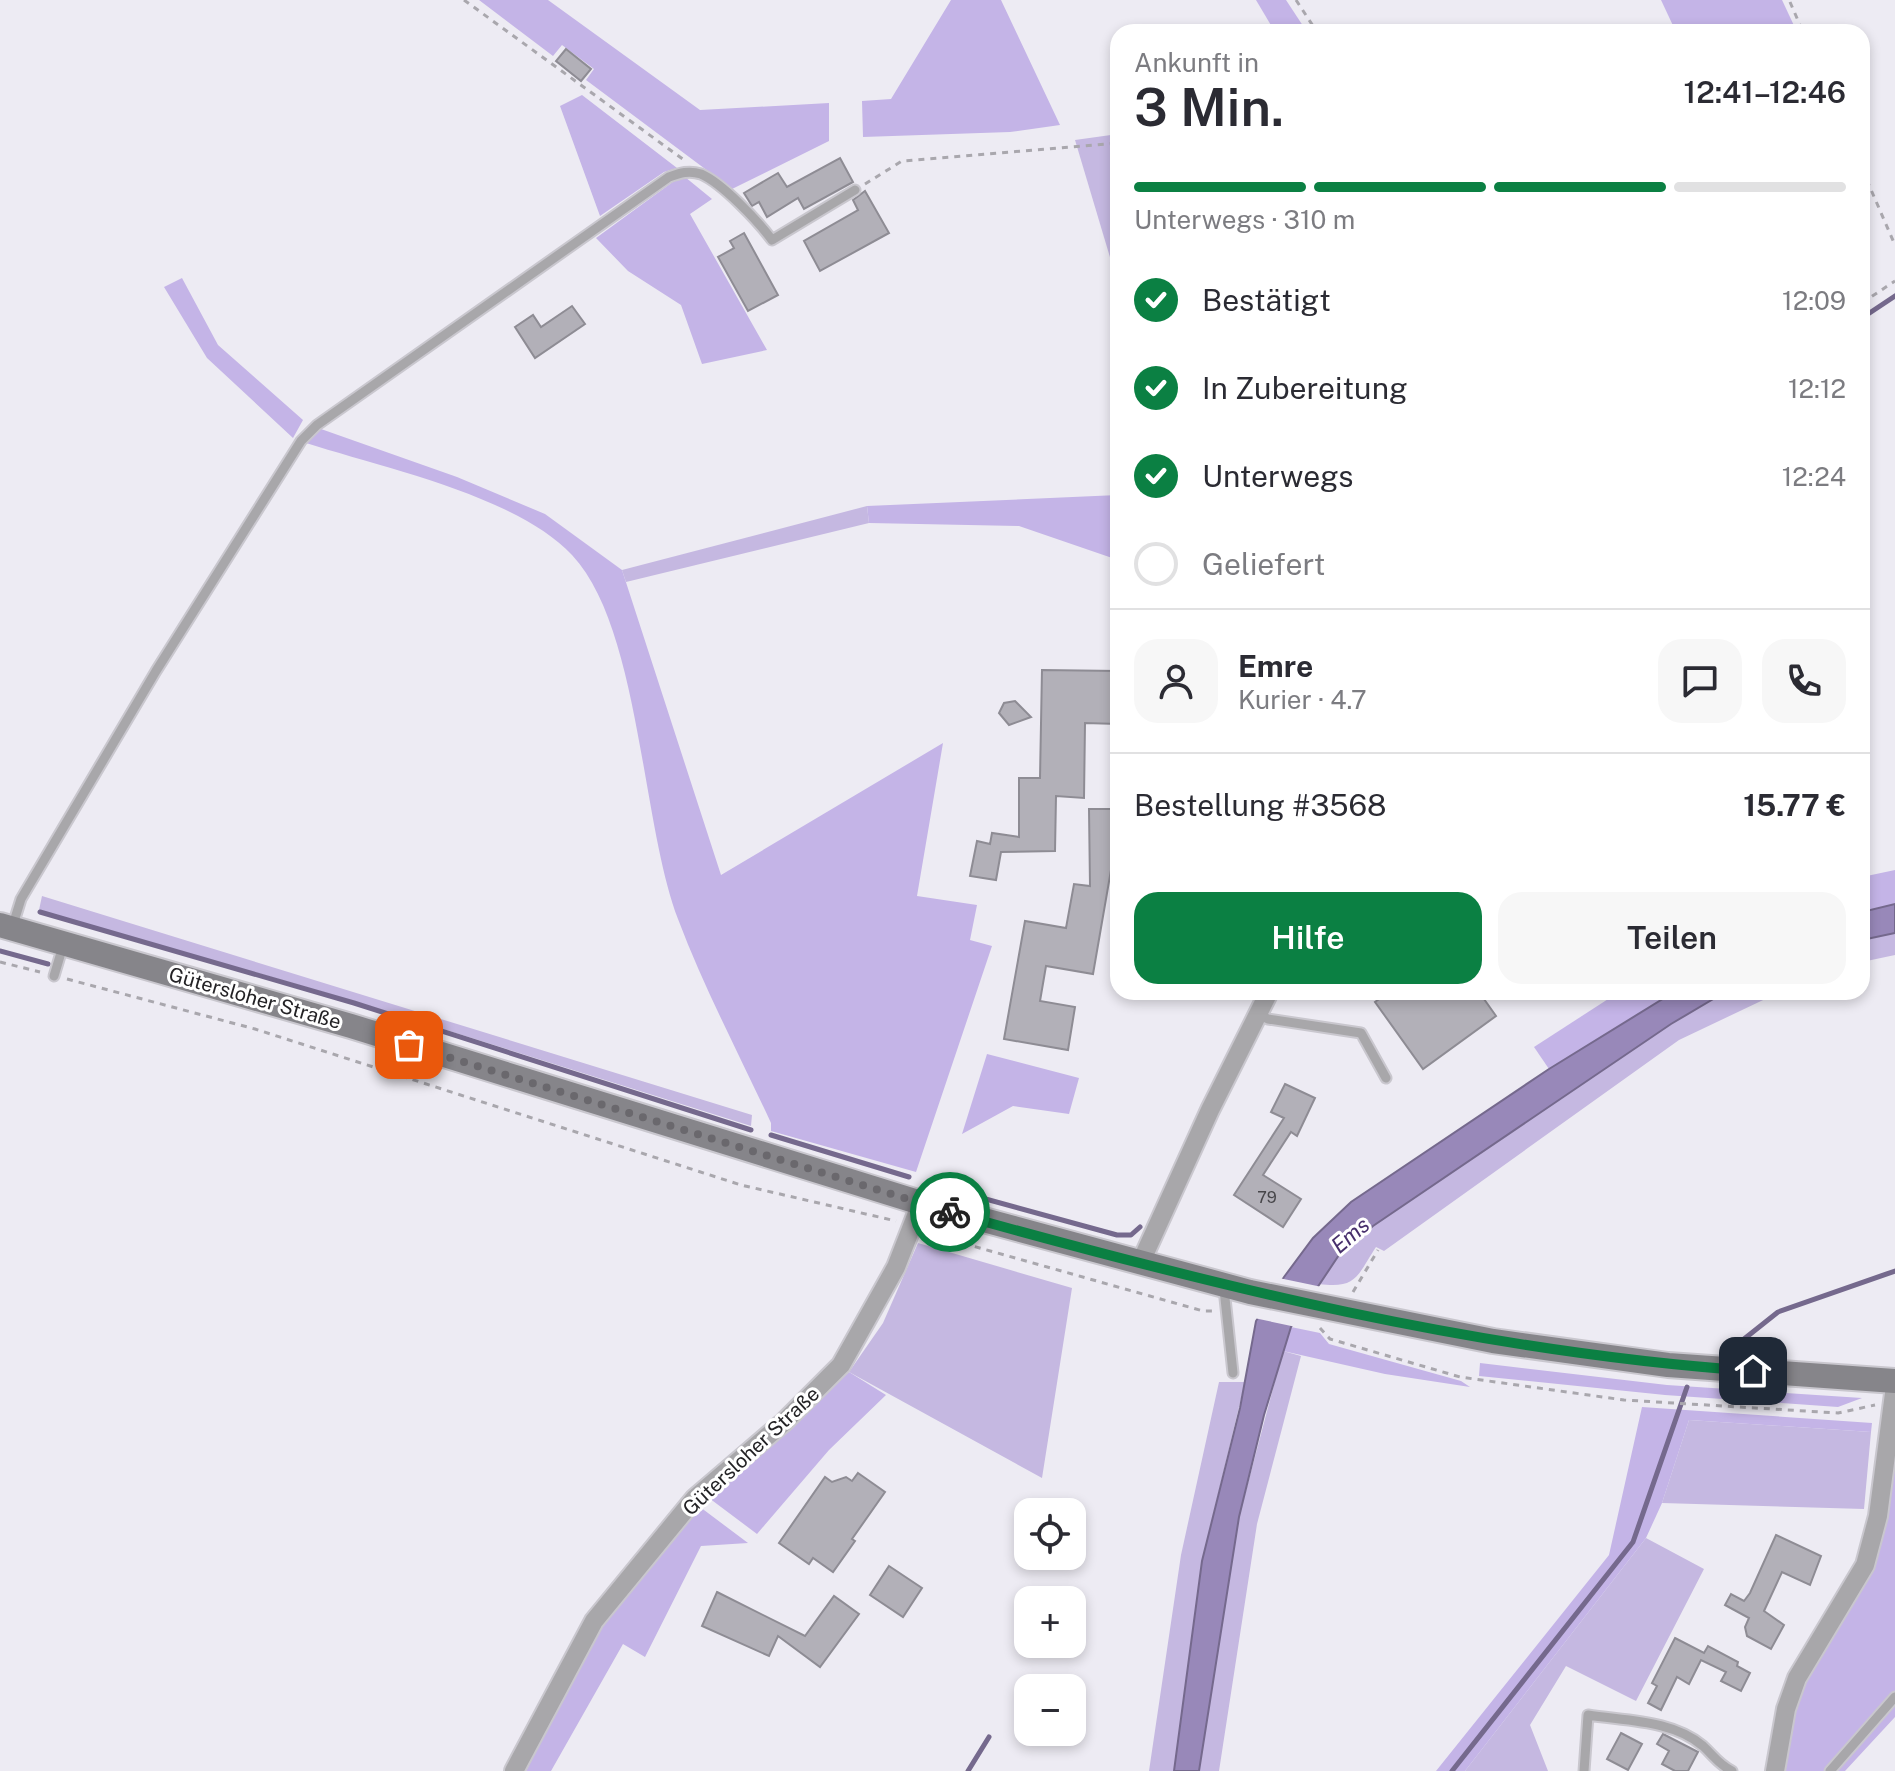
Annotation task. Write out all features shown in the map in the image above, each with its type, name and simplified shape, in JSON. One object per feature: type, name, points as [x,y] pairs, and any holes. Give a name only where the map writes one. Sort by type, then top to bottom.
[{"type":"main road","name":"Gütersloher Straße","points":[[6,927],[351,1026],[917,1214],[1140,1264],[1325,1315],[1385,1321],[1493,1341],[1668,1365],[1894,1391]]},
{"type":"street","points":[[1140,1264],[1210,1110],[1265,1000]]},
{"type":"street","name":"Gütersloher Straße","points":[[514,1771],[594,1621],[695,1498],[784,1422],[841,1365],[872,1315],[917,1214]]},
{"type":"street","points":[[1775,1771],[1786,1709],[1797,1678],[1865,1565],[1878,1516],[1894,1391]]},
{"type":"lane","points":[[6,927],[156,671],[301,441],[317,425],[656,186],[686,171],[703,175],[758,221],[772,240],[855,190]]},
{"type":"lane","points":[[54,976],[64,943]]},
{"type":"lane","points":[[1258,1014],[1268,1019],[1361,1033],[1386,1078]]},
{"type":"lane","points":[[1223,1286],[1233,1373]]},
{"type":"lane","points":[[1830,1771],[1895,1697]]},
{"type":"lane","points":[[1584,1771],[1588,1715],[1667,1726],[1703,1746],[1717,1764],[1732,1771]]},
{"type":"path","points":[[464,0],[686,161],[686,171]]},
{"type":"path","points":[[1296,0],[1312,24]]},
{"type":"path","points":[[1790,2],[1800,24]]},
{"type":"path","points":[[855,190],[902,161],[1110,144]]},
{"type":"path","points":[[1870,187],[1895,245]]},
{"type":"path","points":[[1870,298],[1895,281]]},
{"type":"path","points":[[0,962],[255,1029],[741,1185],[917,1214],[948,1239],[1203,1311],[1227,1311]]},
{"type":"path","points":[[1378,1250],[1325,1315],[1330,1339],[1460,1377],[1667,1402],[1838,1413],[1894,1391]]},
{"type":"shaded area","points":[[479,0],[548,0],[700,110],[829,103],[829,141],[732,189],[586,80],[594,69],[562,45],[553,56]]},
{"type":"shaded area","points":[[951,0],[1001,0],[1060,125],[1010,132],[863,137],[862,101],[891,99]]},
{"type":"shaded area","points":[[1256,0],[1286,0],[1302,24],[1270,24]]},
{"type":"shaded area","points":[[1661,0],[1782,0],[1793,24],[1672,24]]},
{"type":"shaded area","points":[[582,95],[677,168],[664,172],[600,216],[560,106]]},
{"type":"shaded area","points":[[1110,135],[1110,257],[1075,140]]},
{"type":"shaded area","points":[[685,177],[712,199],[690,214],[767,350],[702,364],[681,305],[628,271],[596,238],[674,181]]},
{"type":"shaded area","points":[[182,278],[218,345],[303,420],[293,438],[207,358],[164,287]]},
{"type":"shaded area","points":[[321,429],[457,477],[545,514],[622,570],[721,875],[943,743],[917,896],[977,905],[970,940],[992,946],[916,1172],[771,1131],[771,1123],[678,919],[655,831],[626,676],[595,587],[572,555],[548,534],[484,500],[306,443]]},
{"type":"shaded area","points":[[1110,495],[1110,557],[1019,526],[869,523],[867,506]]},
{"type":"shaded area","points":[[867,506],[869,523],[626,582],[622,570]]},
{"type":"shaded area","points":[[1895,870],[1895,904],[1870,910],[1870,875]]},
{"type":"shaded area","points":[[42,896],[752,1115],[751,1126],[354,1001],[39,910]]},
{"type":"shaded area","points":[[1895,933],[1895,955],[1870,960],[1870,938]]},
{"type":"shaded area","points":[[1607,1000],[1661,1000],[1549,1069],[1534,1047]]},
{"type":"shaded area","points":[[1712,1000],[1763,1000],[1679,1040],[1384,1251],[1376,1247],[1360,1273],[1349,1282],[1319,1284],[1339,1255],[1373,1226],[1671,1024]]},
{"type":"shaded area","points":[[987,1054],[1079,1078],[1069,1114],[1013,1106],[962,1134]]},
{"type":"shaded area","points":[[918,1243],[1072,1288],[1042,1478],[849,1372],[883,1323]]},
{"type":"shaded area","points":[[1291,1327],[1320,1333],[1329,1344],[1461,1381],[1470,1387],[1385,1374],[1283,1351]]},
{"type":"shaded area","points":[[1283,1351],[1301,1356],[1257,1524],[1219,1771],[1199,1771],[1239,1517]]},
{"type":"shaded area","points":[[1480,1363],[1667,1385],[1862,1398],[1838,1407],[1665,1395],[1479,1376]]},
{"type":"shaded area","points":[[849,1372],[886,1395],[829,1450],[757,1534],[709,1498]]},
{"type":"shaded area","points":[[1219,1382],[1245,1382],[1202,1561],[1174,1771],[1149,1771],[1181,1555]]},
{"type":"shaded area","points":[[1642,1407],[1872,1423],[1871,1432],[1689,1420],[1662,1503],[1646,1538],[1465,1771],[1436,1771],[1609,1555]]},
{"type":"shaded area","points":[[1689,1420],[1871,1432],[1864,1509],[1662,1503]]},
{"type":"shaded area","points":[[1895,1465],[1895,1717],[1845,1771],[1784,1771],[1794,1712],[1804,1682],[1886,1518]]},
{"type":"shaded area","points":[[700,1507],[748,1543],[701,1546],[645,1657],[623,1644],[551,1771],[526,1771],[600,1627]]},
{"type":"shaded area","points":[[1646,1538],[1704,1569],[1636,1701],[1566,1666],[1530,1725],[1548,1771],[1465,1771]]},
{"type":"water","points":[[1895,904],[1895,933],[1870,938],[1870,910]]},
{"type":"water","name":"Ems","points":[[1661,1000],[1712,1000],[1671,1024],[1373,1226],[1339,1255],[1291,1327],[1264,1415],[1239,1517],[1199,1771],[1174,1771],[1202,1561],[1240,1408],[1256,1321],[1313,1238],[1351,1202],[1549,1069]]},
{"type":"pier","points":[[1279,1278],[1322,1287],[1296,1327],[1254,1318]]},
{"type":"building","points":[[566,49],[591,69],[581,81],[556,61]]},
{"type":"building","points":[[840,158],[853,182],[804,209],[798,198],[767,217],[759,202],[752,206],[744,193],[778,173],[787,187]]},
{"type":"building","points":[[865,191],[889,233],[820,271],[804,241],[858,210],[853,200]]},
{"type":"building","points":[[744,233],[778,295],[748,311],[718,257],[734,248],[730,241]]},
{"type":"building","points":[[572,306],[585,324],[535,358],[515,327],[533,315],[541,327]]},
{"type":"building","points":[[1042,670],[1110,671],[1110,724],[1085,723],[1084,798],[1056,796],[1055,851],[1001,852],[996,880],[970,876],[977,841],[990,844],[992,833],[1019,837],[1019,778],[1040,778]]},
{"type":"building","points":[[1015,701],[1031,717],[1009,725],[999,713],[1004,703]]},
{"type":"building","points":[[1089,809],[1110,809],[1110,876],[1093,974],[1046,966],[1040,1001],[1075,1007],[1068,1050],[1004,1039],[1025,921],[1066,928],[1074,884],[1090,886]]},
{"type":"building","points":[[1485,1000],[1496,1016],[1423,1069],[1375,1002]]},
{"type":"building","points":[[1285,1084],[1315,1098],[1297,1136],[1291,1132],[1263,1175],[1301,1199],[1283,1227],[1234,1195],[1284,1118],[1271,1112]]},
{"type":"building","points":[[858,1473],[885,1492],[833,1572],[813,1558],[809,1564],[779,1543],[825,1477],[832,1482],[846,1477],[852,1481]]},
{"type":"building","points":[[1776,1535],[1821,1556],[1810,1585],[1782,1572],[1764,1611],[1784,1625],[1771,1649],[1747,1636],[1745,1627],[1749,1618],[1725,1605],[1731,1594],[1744,1601],[1750,1593]]},
{"type":"building","points":[[889,1566],[922,1588],[903,1617],[870,1595]]},
{"type":"building","points":[[717,1592],[805,1636],[834,1596],[859,1614],[820,1667],[778,1636],[769,1656],[702,1626]]},
{"type":"building","points":[[1675,1638],[1704,1653],[1708,1646],[1738,1662],[1737,1666],[1750,1673],[1741,1691],[1721,1681],[1726,1672],[1701,1660],[1689,1684],[1677,1677],[1661,1710],[1648,1703],[1657,1686],[1652,1683]]},
{"type":"building","points":[[1621,1733],[1642,1744],[1628,1770],[1607,1759]]},
{"type":"building","points":[[1663,1734],[1698,1752],[1688,1771],[1675,1771],[1662,1764],[1669,1751],[1657,1744]]},
{"type":"waterway","points":[[1870,313],[1895,296]]},
{"type":"waterway","points":[[40,912],[354,1003],[751,1130]]},
{"type":"waterway","points":[[0,951],[48,964]]},
{"type":"waterway","points":[[771,1135],[909,1177]]},
{"type":"waterway","points":[[942,1187],[1117,1235],[1131,1235],[1140,1227]]},
{"type":"waterway","points":[[1739,1343],[1778,1312],[1895,1271]]},
{"type":"waterway","points":[[1452,1771],[1633,1542],[1687,1387]]},
{"type":"waterway","points":[[968,1771],[989,1737]]},
{"type":"way so far","points":[[409,1045],[950,1212]]},
{"type":"route","points":[[950,1212],[1250,1292],[1385,1321],[1493,1341],[1668,1365],[1753,1371]]}]
